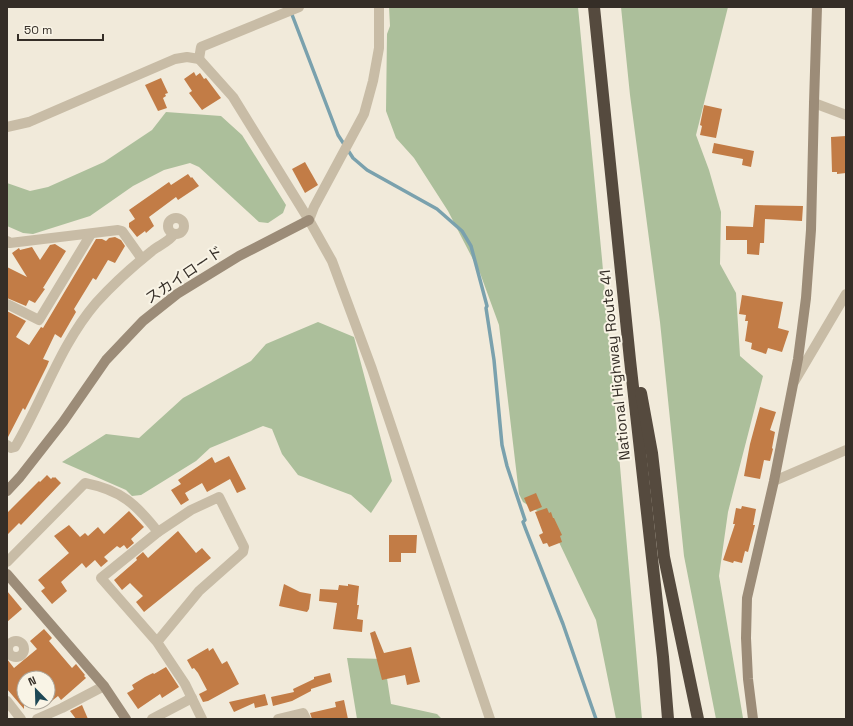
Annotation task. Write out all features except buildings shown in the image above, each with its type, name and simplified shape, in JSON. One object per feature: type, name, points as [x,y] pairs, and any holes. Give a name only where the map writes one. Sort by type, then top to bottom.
[{"type":"highway","name":"National Highway Route 41","points":[[594,7],[630,360],[663,657],[668,719]]},
{"type":"highway","name":"National Highway Route 41","points":[[601,7],[674,719]]},
{"type":"highway","points":[[640,386],[652,453],[664,557],[698,719]]},
{"type":"highway","points":[[660,719],[659,691],[663,657]]},
{"type":"street","points":[[199,59],[201,47],[299,7]]},
{"type":"street","points":[[309,220],[314,207],[364,114],[373,81],[379,48],[379,7]]},
{"type":"street","points":[[753,719],[748,678],[746,598],[774,481],[798,359],[806,298],[811,230],[818,7]]},
{"type":"street","points":[[7,127],[29,122],[175,59],[187,57],[199,59],[233,97],[309,220],[332,261],[374,376],[490,719]]},
{"type":"street","points":[[814,103],[846,115]]},
{"type":"street","name":"スカイロード","points":[[7,491],[20,477],[63,422],[106,360],[143,321],[177,294],[238,256],[309,220]]},
{"type":"street","points":[[8,245],[118,230],[122,231],[142,259]]},
{"type":"street","points":[[7,304],[38,320],[92,234]]},
{"type":"street","points":[[7,444],[11,448],[15,447],[42,397],[58,363],[84,318],[109,289],[156,247],[171,238],[174,234]]},
{"type":"street","points":[[793,384],[846,294]]},
{"type":"street","points":[[774,481],[846,450]]},
{"type":"street","points":[[7,562],[85,483],[100,486],[117,493],[134,504],[158,532]]},
{"type":"street","points":[[156,642],[200,591],[243,552],[244,547],[219,497],[191,510],[158,532],[101,578],[156,642],[171,662],[192,698],[202,719]]},
{"type":"street","points":[[7,574],[104,686],[126,719]]},
{"type":"street","points":[[37,719],[104,686]]},
{"type":"street","points":[[152,719],[192,698]]},
{"type":"street","points":[[7,701],[21,719]]},
{"type":"street","points":[[278,719],[303,714],[306,719]]},
{"type":"green space","points":[[389,7],[578,7],[602,259],[642,719],[616,719],[596,620],[547,517],[523,502],[519,494],[499,325],[480,273],[448,211],[414,158],[396,138],[386,111],[387,34],[390,26]]},
{"type":"green space","points":[[621,7],[728,7],[696,135],[709,170],[721,212],[720,264],[736,293],[740,356],[763,376],[728,512],[719,576],[743,718],[716,719],[684,556],[660,322],[630,95]]},
{"type":"green space","points":[[166,112],[221,116],[242,135],[286,205],[283,213],[268,223],[259,222],[199,167],[190,163],[164,170],[133,186],[90,216],[33,234],[23,233],[7,226],[7,183],[30,191],[48,187],[104,162],[152,130]]},
{"type":"green space","points":[[318,322],[354,337],[392,481],[371,513],[351,495],[298,475],[282,454],[272,429],[263,426],[210,448],[196,461],[141,495],[132,496],[126,490],[62,462],[106,434],[139,438],[183,398],[251,361],[266,344]]},
{"type":"green space","points":[[347,658],[384,659],[391,704],[437,714],[442,719],[357,719]]},
{"type":"waterway","points":[[291,12],[338,135],[353,158],[367,170],[437,209],[462,231],[471,246],[487,306],[486,308],[494,360],[502,445],[507,466],[525,520],[523,522],[563,624],[596,719]]}]
